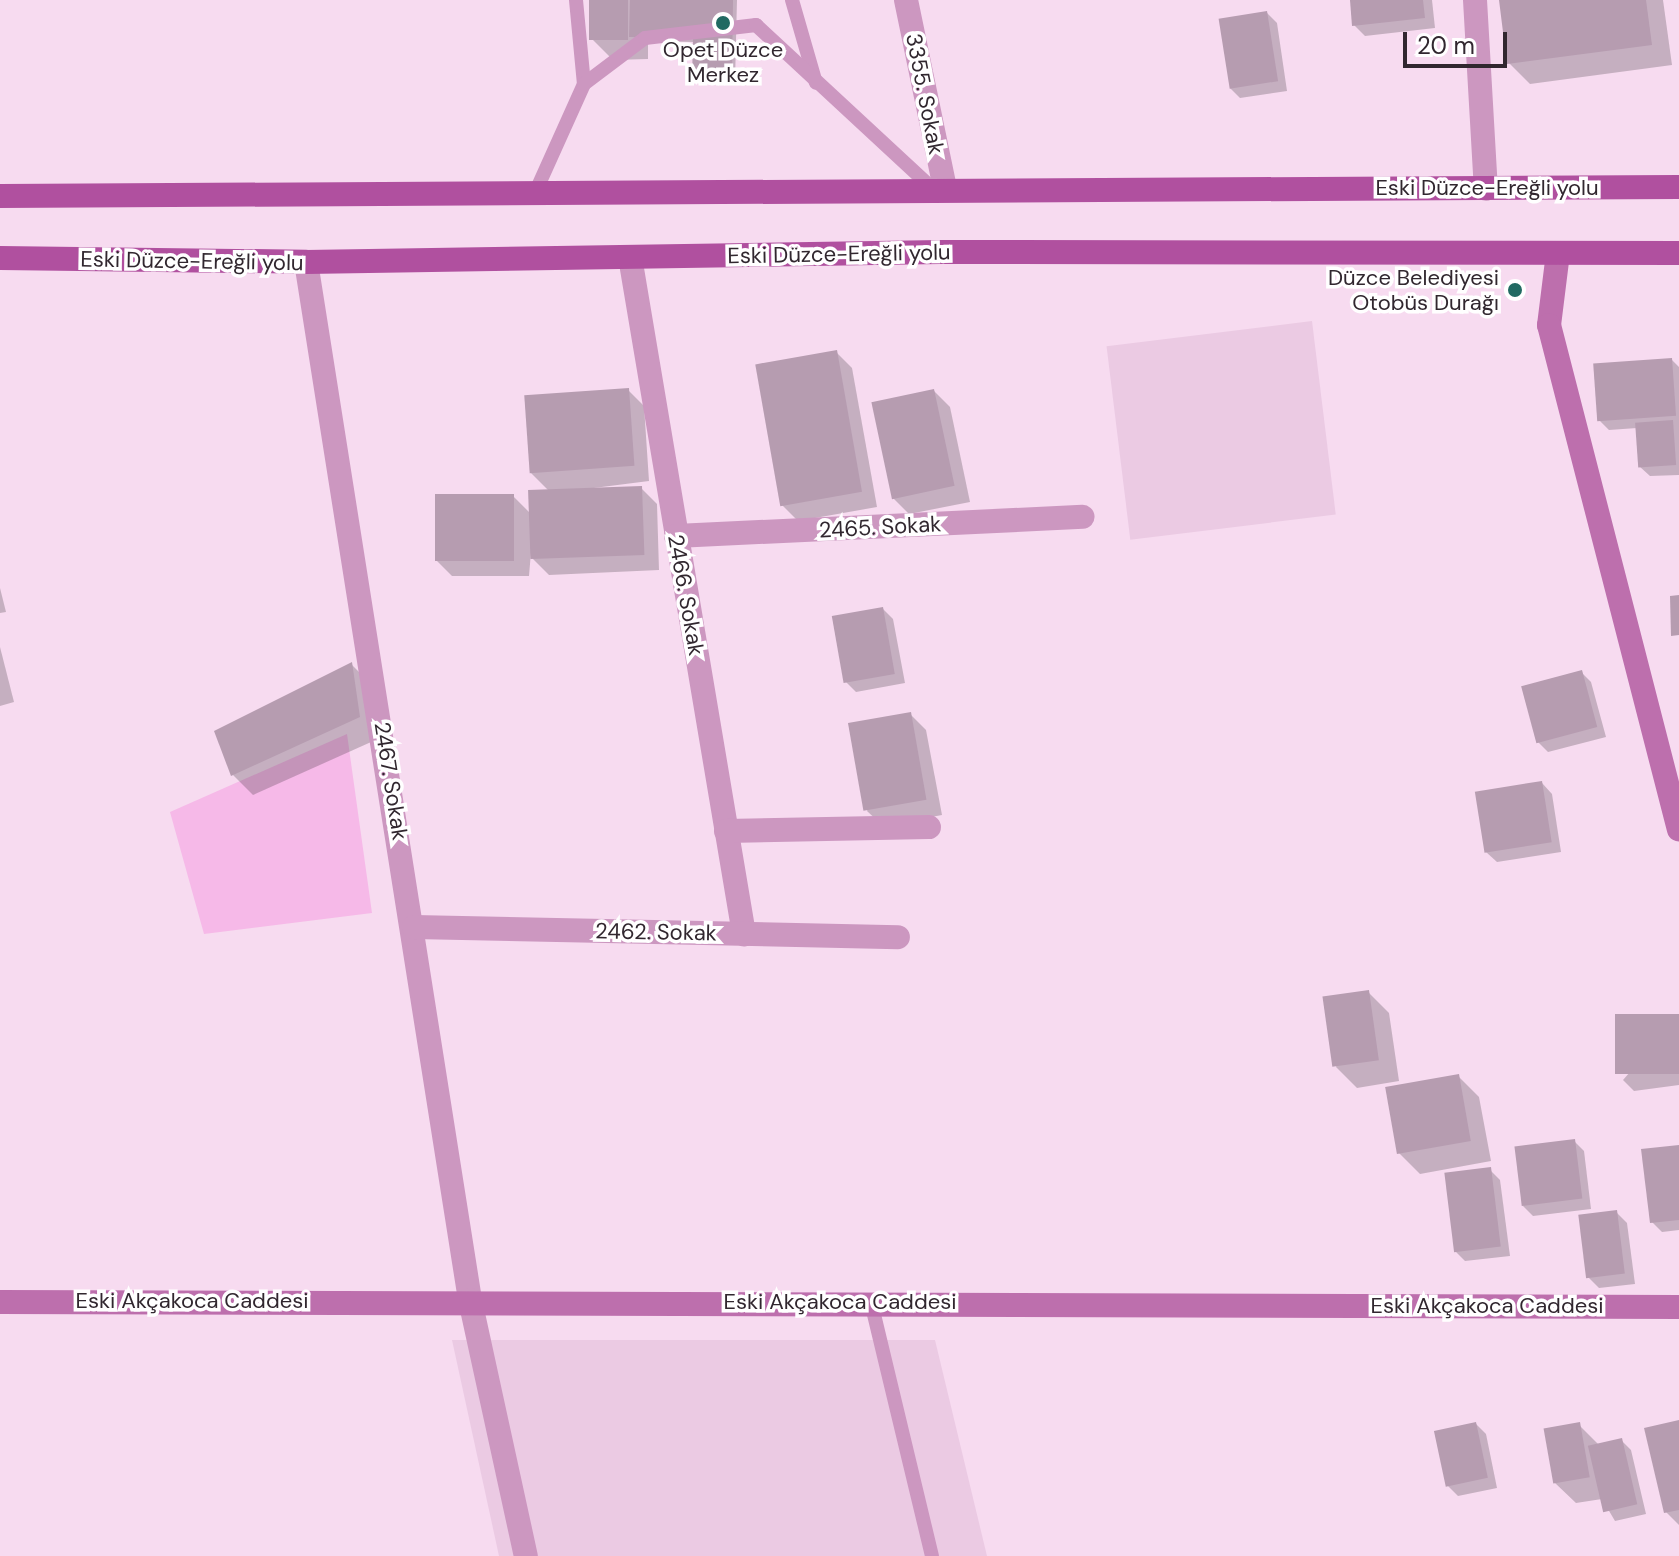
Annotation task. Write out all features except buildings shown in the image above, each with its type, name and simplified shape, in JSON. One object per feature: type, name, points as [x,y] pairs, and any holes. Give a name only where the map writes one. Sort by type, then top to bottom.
[{"type":"main road","name":"Eski Düzce-Ereğli yolu","points":[[0,196],[938,188],[1486,189],[1677,184]]},
{"type":"main road","name":"Eski Düzce-Ereğli yolu","points":[[0,258],[306,262],[630,257],[1679,253]]},
{"type":"street","name":"3355. Sokak","points":[[906,0],[938,188]]},
{"type":"street","points":[[1475,0],[1486,189]]},
{"type":"street","points":[[1558,253],[1549,325],[1679,830]]},
{"type":"street","name":"2466. Sokak","points":[[630,257],[744,934]]},
{"type":"street","name":"2467. Sokak","points":[[306,262],[414,927],[470,1300],[526,1556]]},
{"type":"street","name":"2465. Sokak","points":[[676,536],[1083,517]]},
{"type":"street","points":[[726,831],[929,827]]},
{"type":"street","name":"2462. Sokak","points":[[414,927],[898,937]]},
{"type":"street","name":"Eski Akçakoca Caddesi","points":[[0,1302],[470,1300],[1679,1307]]},
{"type":"lane","points":[[576,0],[584,84]]},
{"type":"lane","points":[[792,0],[817,87]]},
{"type":"lane","points":[[535,193],[584,84],[645,38],[756,25],[817,87],[938,188]]},
{"type":"lane","points":[[871,1302],[932,1556]]},
{"type":"shaded area","points":[[1312,321],[1336,515],[1130,540],[1107,346]]},
{"type":"shaded area","points":[[347,734],[372,913],[204,934],[170,812]]},
{"type":"shaded area","points":[[452,1340],[935,1340],[987,1556],[499,1556]]},
{"type":"place","name":"Opet Düzce Merkez","points":[[723,23]]},
{"type":"place","name":"Düzce Belediyesi Otobüs Durağı","points":[[1515,290]]}]
